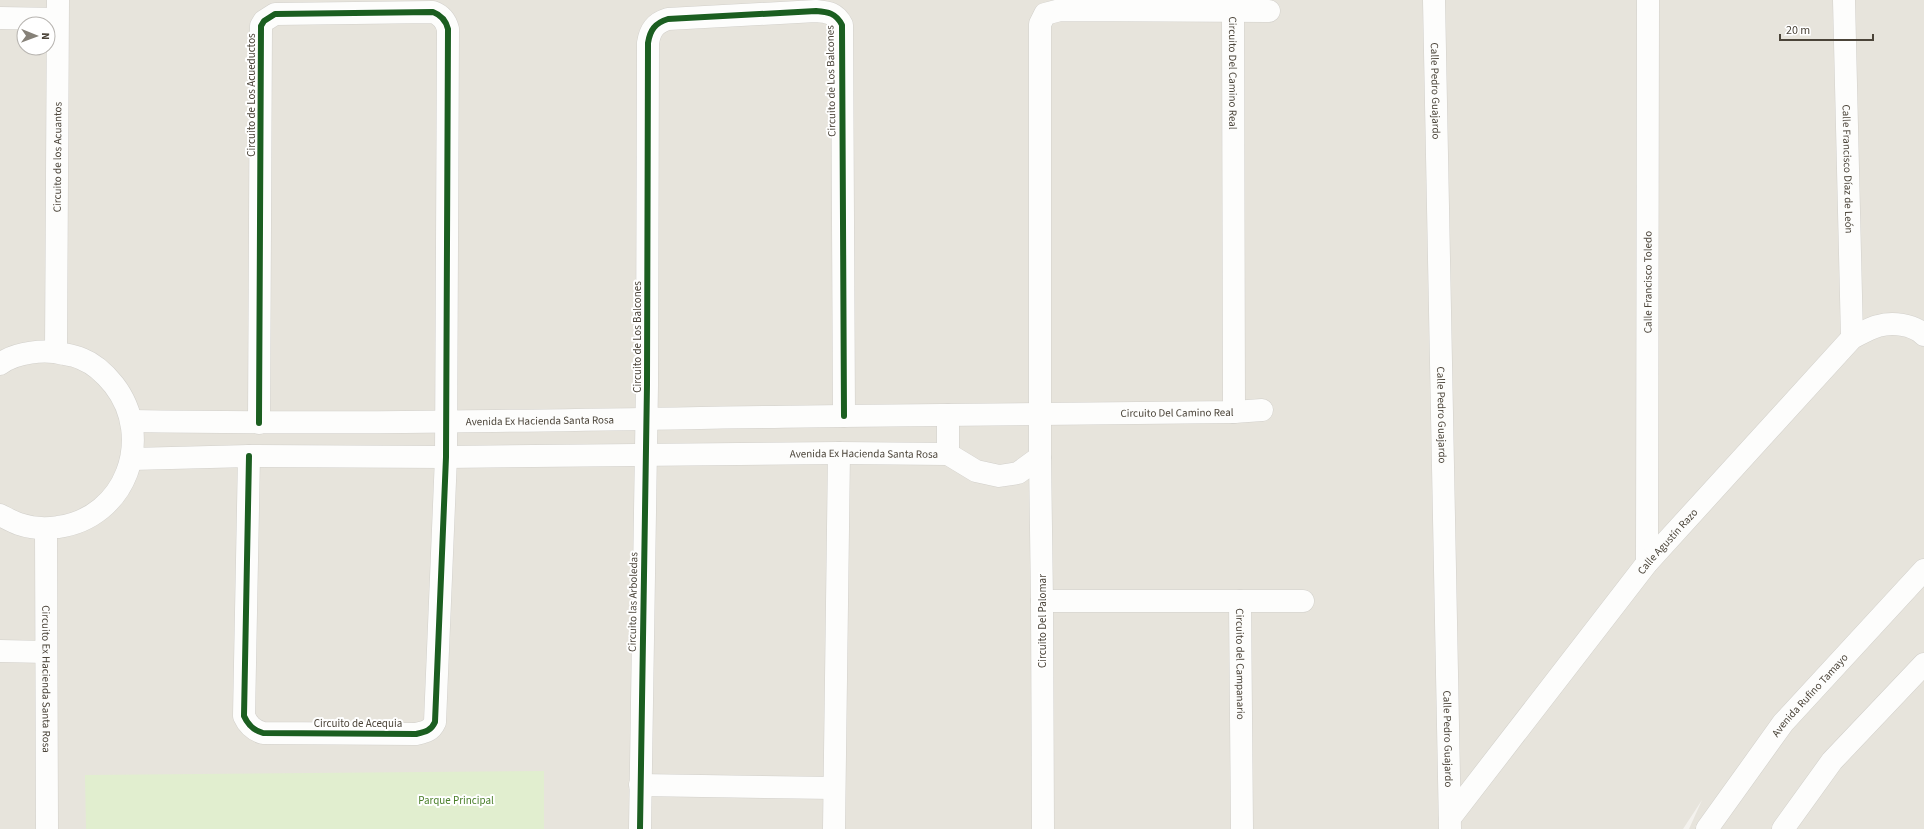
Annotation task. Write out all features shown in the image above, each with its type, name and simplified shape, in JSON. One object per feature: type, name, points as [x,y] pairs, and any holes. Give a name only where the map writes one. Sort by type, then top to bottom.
[{"type":"street","name":"Calle Pedro Guajardo","points":[[1434,0],[1450,824]]},
{"type":"street","name":"Calle Francisco Toledo","points":[[1647,563],[1648,0]]},
{"type":"street","name":"Calle Francisco Díaz de León","points":[[1844,0],[1852,338]]},
{"type":"street","name":"Circuito de los Acuantos","points":[[0,18],[57,9],[56,352]]},
{"type":"street","name":"Circuito Del Camino Real","points":[[1060,10],[1233,10],[1234,412],[1040,413],[1040,24],[1045,14],[1060,10]]},
{"type":"street","points":[[1233,10],[1269,11]]},
{"type":"street","name":"Circuito de Los Acueductos","points":[[259,423],[261,26],[264,20],[275,14],[433,12],[443,19],[448,29],[446,422]]},
{"type":"street","name":"Circuito de Los Balcones","points":[[646,419],[648,43],[650,34],[654,26],[659,21],[668,19],[827,12],[834,14],[842,25],[844,416]]},
{"type":"street","name":"Calle Agustín Razo","points":[[1450,824],[1647,563],[1852,338],[1878,326],[1894,324],[1909,326],[1924,335]]},
{"type":"street","points":[[0,364],[28,353],[56,352],[82,359],[106,374],[122,396],[132,421],[132,458],[124,481],[110,501],[92,516],[70,525],[46,529],[20,525],[0,515]]},
{"type":"street","points":[[1234,412],[1262,410]]},
{"type":"street","name":"Avenida Ex Hacienda Santa Rosa","points":[[132,421],[259,423],[446,422],[1040,413]]},
{"type":"street","name":"Circuito Del Palomar","points":[[1040,413],[1043,829]]},
{"type":"street","name":"Avenida Ex Hacienda Santa Rosa","points":[[948,415],[948,454]]},
{"type":"street","name":"Circuito las Arboledas","points":[[640,829],[646,419]]},
{"type":"street","name":"Circuito de Acequia","points":[[249,456],[244,716],[252,728],[263,733],[416,734],[425,732],[432,728],[435,722],[446,457],[446,422]]},
{"type":"street","points":[[834,829],[839,453]]},
{"type":"street","name":"Avenida Ex Hacienda Santa Rosa","points":[[132,458],[249,456],[446,457],[839,453],[948,454],[976,471],[999,476],[1018,473],[1040,456]]},
{"type":"street","name":"Circuito Ex Hacienda Santa Rosa","points":[[46,529],[47,829]]},
{"type":"street","name":"Avenida Rufino Tamayo","points":[[1707,829],[1784,723],[1924,570]]},
{"type":"street","name":"Circuito del Campanario","points":[[1042,601],[1240,601],[1242,829]]},
{"type":"street","points":[[1240,601],[1303,601]]},
{"type":"street","points":[[0,651],[46,652]]},
{"type":"street","points":[[1783,829],[1832,761],[1924,664]]},
{"type":"street","points":[[640,785],[834,788]]},
{"type":"shaded area","points":[[0,0],[1924,0],[1924,829],[1689,829],[1702,800],[1683,829],[0,829]]},
{"type":"green space","name":"Parque Principal","points":[[544,771],[544,829],[86,829],[85,775]]},
{"type":"cycle path","points":[[640,829],[647,385],[648,43],[650,34],[656,25],[663,21],[668,19],[816,11],[831,14],[837,18],[842,25],[844,416]]},
{"type":"cycle path","points":[[249,456],[244,716],[247,722],[251,727],[263,733],[416,734],[430,729],[435,722],[446,457],[448,29],[443,19],[433,12],[275,14],[264,21],[261,26],[259,423]]}]
